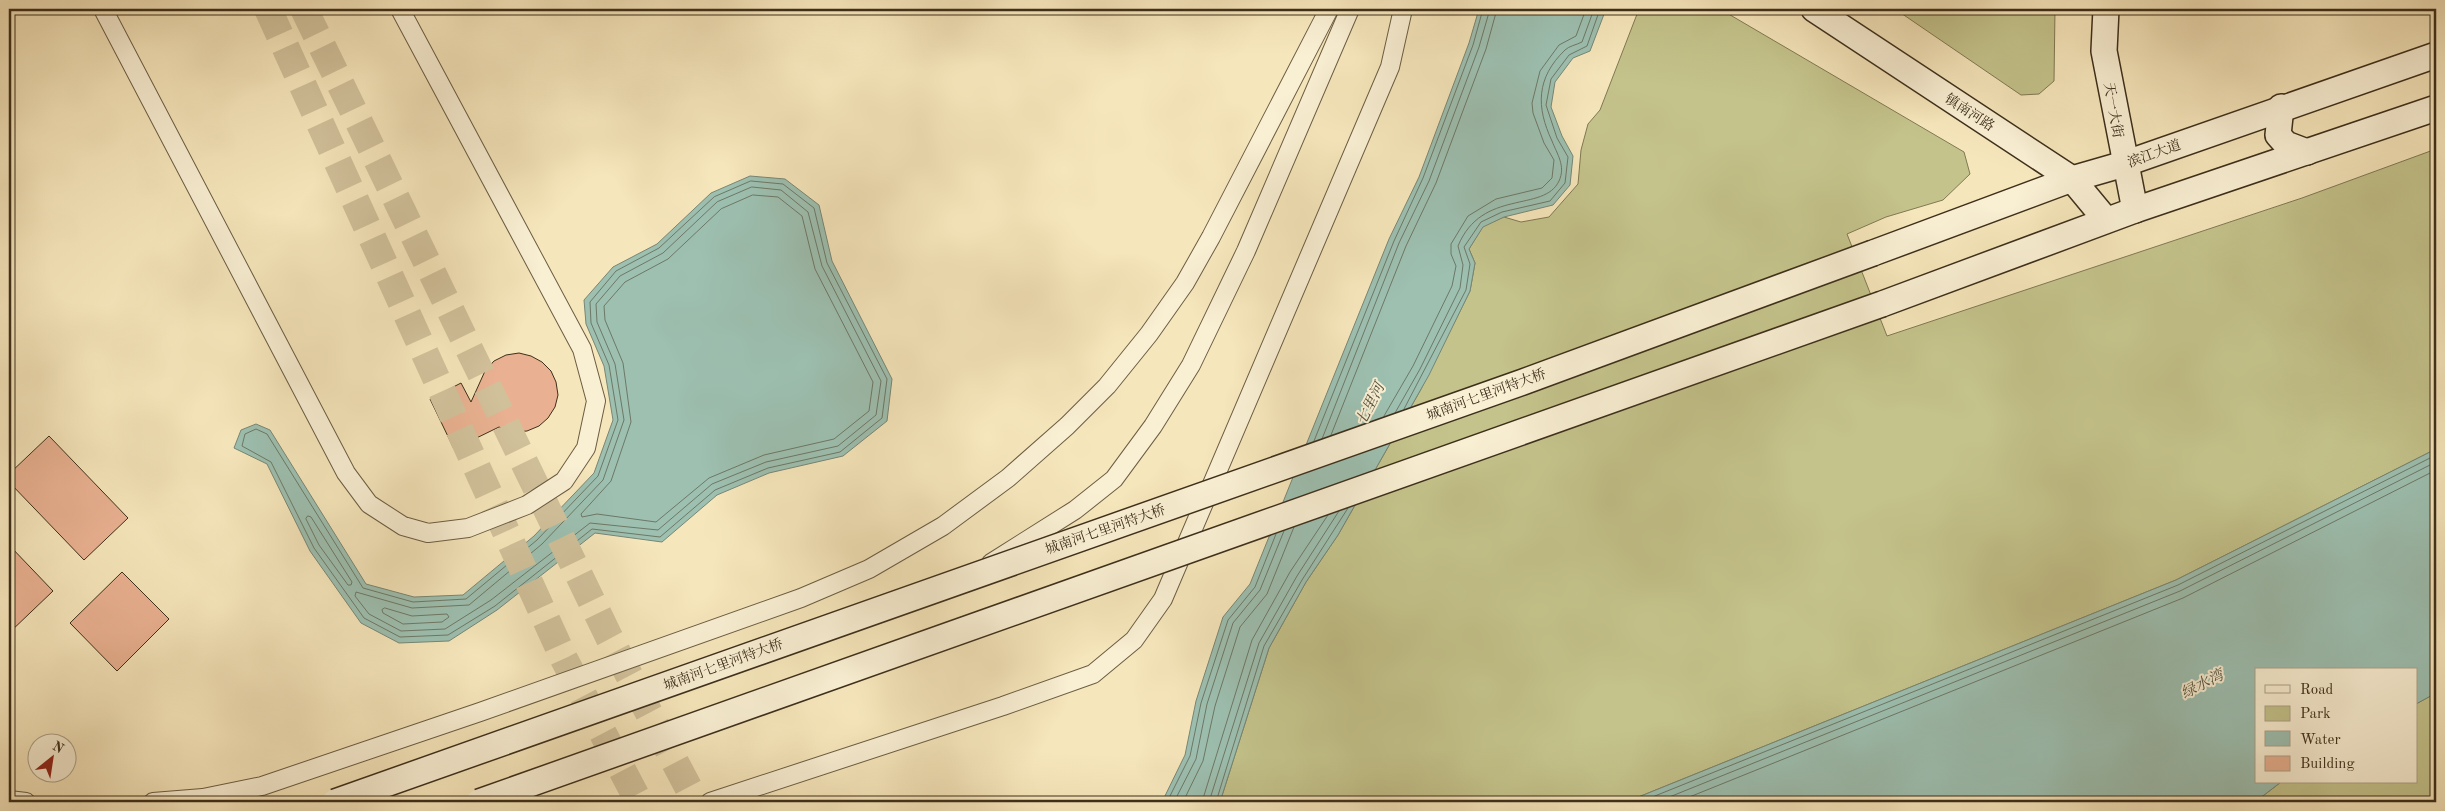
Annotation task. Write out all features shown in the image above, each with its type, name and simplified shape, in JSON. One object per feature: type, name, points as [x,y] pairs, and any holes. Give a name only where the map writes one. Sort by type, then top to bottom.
[{"type":"main road","name":"天一大街","points":[[2106,9],[2104,51],[2124,164],[2135,210]]},
{"type":"main road","name":"镇南河路","points":[[1819,12],[2072,178],[2106,220]]},
{"type":"main road","name":"滨江大道","points":[[1873,253],[2072,178],[2124,164],[2281,107],[2436,55]]},
{"type":"main road","points":[[2281,107],[2278,135],[2286,144],[2307,152]]},
{"type":"main road","points":[[479,802],[1882,304],[2106,220],[2436,108]]},
{"type":"main road","name":"城南河七里河特大桥","points":[[335,802],[1522,382],[1873,253]]},
{"type":"street","points":[[103,9],[346,473],[369,504],[403,526],[428,533],[468,528],[476,525],[527,505],[564,481],[586,448],[596,401],[582,349],[400,9]]},
{"type":"street","points":[[153,802],[203,798],[262,786],[480,712],[801,598],[869,569],[943,526],[1008,478],[1067,426],[1107,386],[1149,334],[1185,283],[1211,237],[1329,9]]},
{"type":"street","points":[[967,578],[1075,510],[1114,479],[1153,426],[1191,365],[1220,300],[1246,251],[1350,9]]},
{"type":"street","points":[[710,802],[1003,706],[1093,674],[1134,640],[1163,599],[1248,402],[1390,67],[1403,9]]},
{"type":"street","points":[[9,800],[26,802]]},
{"type":"green space","points":[[1639,9],[1720,9],[1964,152],[1970,174],[1943,200],[1886,217],[1847,234],[1887,336],[2302,198],[2436,149],[2436,449],[2176,580],[1626,802],[1220,802],[1269,648],[1306,582],[1338,535],[1420,391],[1470,291],[1475,263],[1469,249],[1483,226],[1504,217],[1521,222],[1549,217],[1578,184],[1581,150],[1588,124],[1600,110]]},
{"type":"green space","points":[[1895,9],[2055,9],[2054,81],[2039,94],[2021,95]]},
{"type":"green space","points":[[2436,693],[2436,802],[2255,802],[2278,784],[2418,784],[2418,703]]},
{"type":"water","name":"七里河","points":[[1479,9],[1606,9],[1590,51],[1573,58],[1555,82],[1551,107],[1562,136],[1573,156],[1570,185],[1553,205],[1504,217],[1483,227],[1469,249],[1475,263],[1470,291],[1429,375],[1338,535],[1306,582],[1269,648],[1220,802],[1162,802],[1185,755],[1196,701],[1223,617],[1250,584],[1389,239],[1419,177],[1469,43]]},
{"type":"water","points":[[750,176],[785,179],[819,205],[832,261],[892,379],[887,421],[843,456],[769,473],[717,495],[662,542],[595,533],[497,610],[449,641],[399,643],[361,623],[310,551],[267,464],[234,448],[241,430],[256,424],[270,430],[366,584],[414,597],[463,595],[534,536],[594,473],[613,420],[604,366],[586,324],[584,300],[613,267],[657,244],[711,193]]},
{"type":"water","name":"绿水湾","points":[[2436,449],[2436,693],[2418,703],[2418,668],[2255,668],[2255,784],[2278,784],[2255,802],[1626,802],[2176,580]]},
{"type":"building","points":[[519,353],[531,356],[542,362],[551,371],[556,382],[558,395],[555,407],[548,418],[539,426],[527,431],[513,432],[499,427],[454,449],[430,399],[461,383],[471,402],[485,371],[494,361],[506,355]]},
{"type":"building","points":[[49,436],[128,518],[84,560],[9,482],[9,474]]},
{"type":"building","points":[[9,545],[53,591],[9,633]]},
{"type":"building","points":[[122,572],[169,619],[117,671],[70,623]]},
{"type":"tunnel","points":[[268,9],[564,659],[639,802]]},
{"type":"tunnel","points":[[304,9],[609,637],[696,802]]}]
